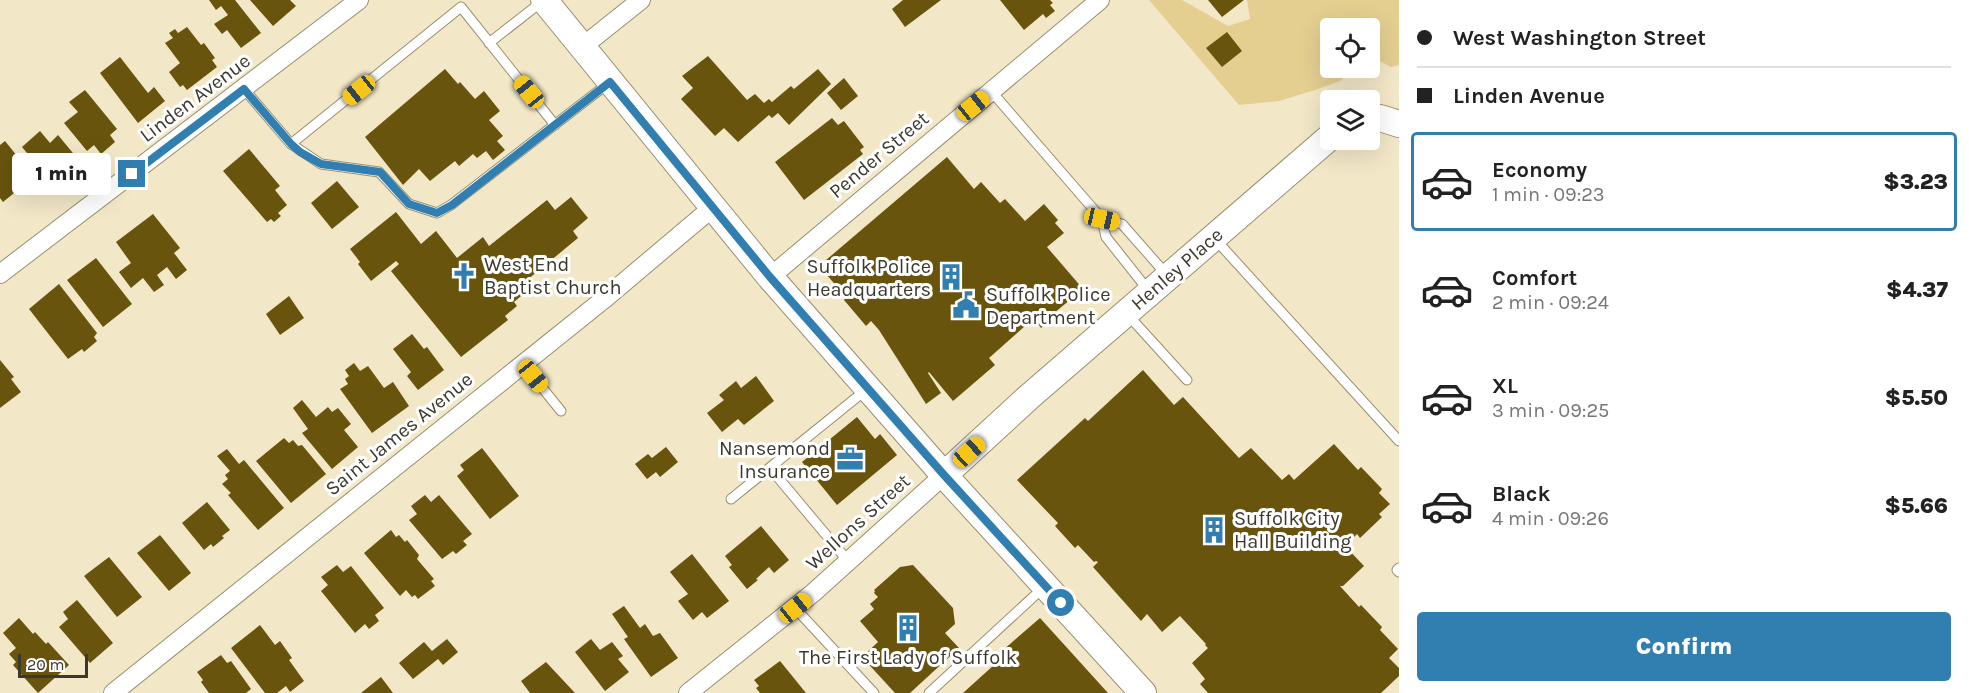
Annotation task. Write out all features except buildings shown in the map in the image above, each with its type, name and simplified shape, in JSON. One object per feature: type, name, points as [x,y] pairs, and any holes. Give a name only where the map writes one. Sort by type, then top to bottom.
[{"type":"main road","points":[[544,0],[770,277],[944,475],[1143,693]]},
{"type":"main road","name":"Henley Place","points":[[944,475],[1030,396],[1320,146]]},
{"type":"street","name":"Linden Avenue","points":[[0,274],[359,0]]},
{"type":"street","points":[[582,47],[641,0]]},
{"type":"street","name":"Pender Street","points":[[770,277],[1100,0]]},
{"type":"street","name":"Saint James Avenue","points":[[113,693],[523,364],[712,208]]},
{"type":"street","name":"Wellons Street","points":[[688,693],[795,608],[944,475]]},
{"type":"lane","points":[[489,43],[544,0]]},
{"type":"lane","points":[[291,144],[461,7],[555,125]]},
{"type":"lane","points":[[244,89],[300,152],[321,164],[380,172],[409,204],[437,213],[452,205],[610,82]]},
{"type":"lane","points":[[991,91],[1102,219],[1106,237],[1159,285]]},
{"type":"lane","points":[[1102,219],[1122,224],[1159,285]]},
{"type":"lane","points":[[1213,237],[1399,441]]},
{"type":"lane","points":[[1126,314],[1186,380]]},
{"type":"lane","points":[[523,364],[561,411]]},
{"type":"lane","points":[[731,499],[868,388]]},
{"type":"lane","points":[[770,468],[848,561]]},
{"type":"lane","points":[[1399,567],[1397,570],[1399,572]]},
{"type":"lane","points":[[929,693],[1046,586]]},
{"type":"lane","points":[[795,608],[874,693]]},
{"type":"shaded area","points":[[1149,0],[1182,0],[1228,26],[1250,19],[1247,0],[1399,0],[1399,65],[1391,67],[1380,61],[1380,18],[1320,18],[1320,78],[1343,78],[1279,101],[1239,105]]},
{"type":"place","name":"West End Baptist Church","points":[[464,276]]},
{"type":"place","name":"Suffolk Police Headquarters","points":[[951,277]]},
{"type":"place","name":"Suffolk Police Department","points":[[966,305]]},
{"type":"place","name":"Nansemond Insurance","points":[[850,459]]},
{"type":"place","name":"Suffolk City Hall Building","points":[[1214,530]]},
{"type":"place","name":"The First Lady of Suffolk","points":[[908,628]]},
{"type":"route","points":[[132,174],[244,89],[300,152],[321,164],[380,172],[409,204],[437,213],[452,205],[610,82],[770,277],[944,475],[1061,603]]}]
